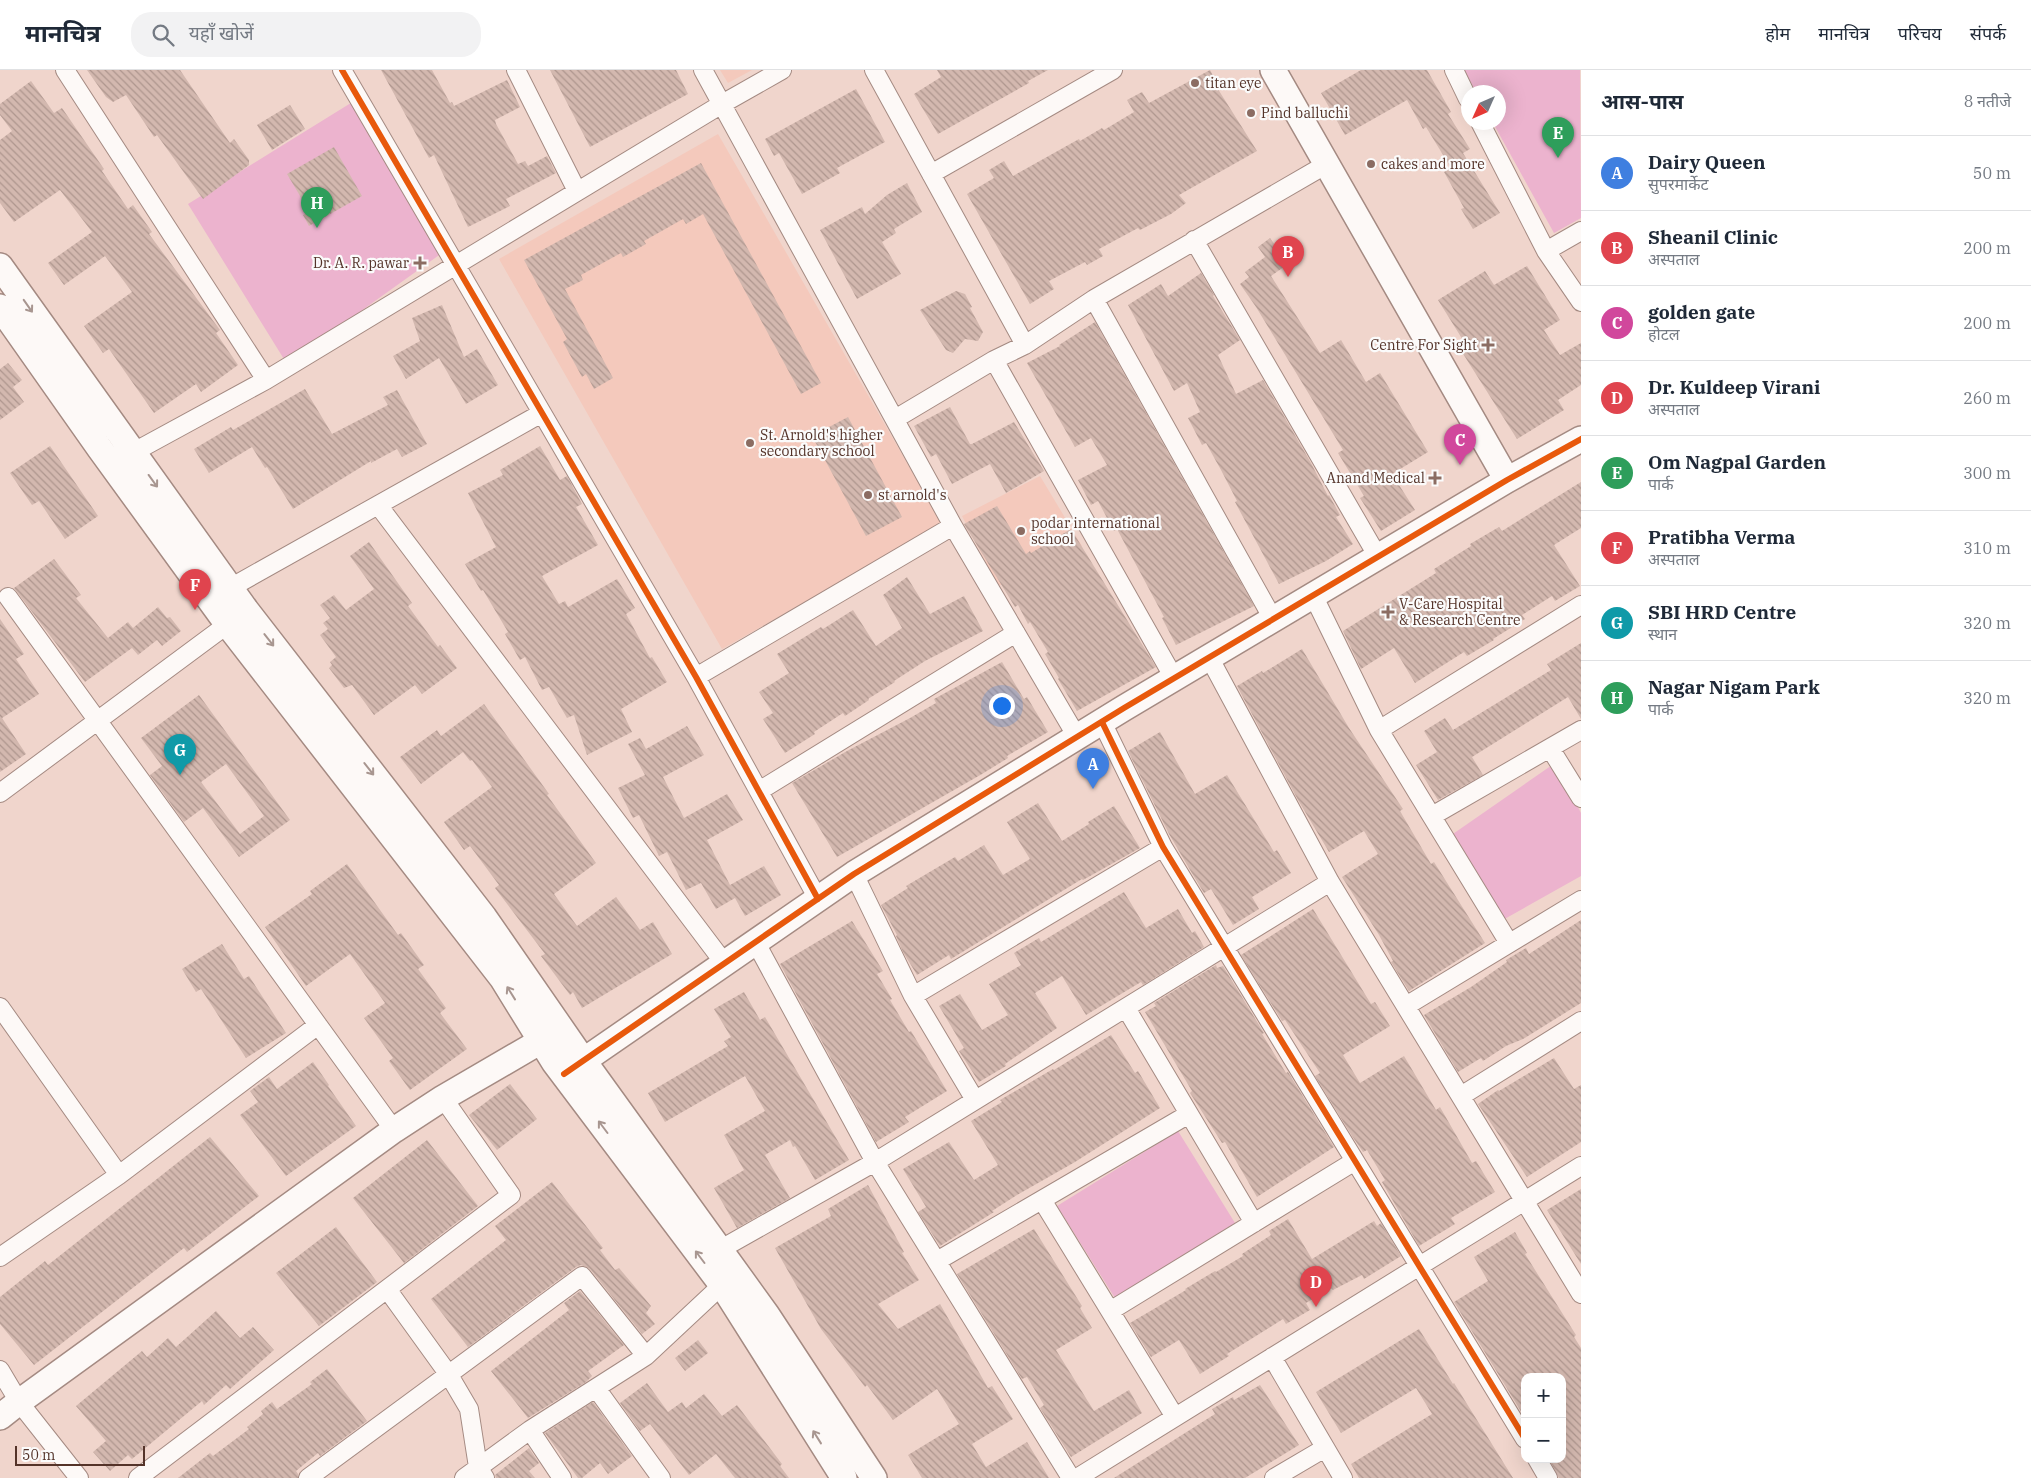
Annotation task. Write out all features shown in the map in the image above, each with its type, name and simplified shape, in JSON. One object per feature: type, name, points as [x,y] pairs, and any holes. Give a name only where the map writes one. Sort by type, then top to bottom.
[{"type":"main road","points":[[1279,72],[1327,164],[1507,480]]},
{"type":"main road","points":[[0,266],[230,588],[237,618]]},
{"type":"main road","points":[[0,307],[100,449],[484,917],[550,1033],[722,1285],[844,1478]]},
{"type":"main road","points":[[573,1067],[854,874],[1209,657],[1507,480],[1581,439]]},
{"type":"main road","points":[[0,1417],[394,1130],[550,1033]]},
{"type":"main road","points":[[573,1067],[721,1249],[768,1315],[874,1478]]},
{"type":"street","points":[[65,70],[266,380]]},
{"type":"street","points":[[342,70],[696,677],[818,898]]},
{"type":"street","points":[[516,70],[578,191]]},
{"type":"street","points":[[703,70],[953,526],[1077,737]]},
{"type":"street","points":[[132,453],[266,380],[722,104],[782,70]]},
{"type":"street","points":[[874,70],[1025,345]]},
{"type":"street","points":[[931,174],[1113,70]]},
{"type":"street","points":[[1454,70],[1461,85]]},
{"type":"street","points":[[1484,130],[1546,251],[1581,302]]},
{"type":"street","points":[[895,419],[994,360],[1025,345],[1094,299],[1327,164]]},
{"type":"street","points":[[1546,251],[1581,232]]},
{"type":"street","points":[[1194,240],[1378,557]]},
{"type":"street","points":[[1094,299],[1273,619]]},
{"type":"street","points":[[994,360],[1174,678]]},
{"type":"street","points":[[230,588],[542,413]]},
{"type":"street","points":[[378,505],[725,964]]},
{"type":"street","points":[[696,677],[953,526]]},
{"type":"street","points":[[1313,595],[1379,730],[1509,943]]},
{"type":"street","points":[[8,597],[394,1130]]},
{"type":"street","points":[[1379,730],[1581,605]]},
{"type":"street","points":[[0,793],[237,618]]},
{"type":"street","points":[[759,791],[1016,633]]},
{"type":"street","points":[[1209,657],[1330,882],[1581,1294]]},
{"type":"street","points":[[1102,722],[1163,847],[1521,1432]]},
{"type":"street","points":[[1432,816],[1581,730]]},
{"type":"street","points":[[1550,748],[1581,798]]},
{"type":"street","points":[[913,996],[1163,847]]},
{"type":"street","points":[[854,874],[913,996],[975,1100]]},
{"type":"street","points":[[721,1249],[875,1162],[1330,882]]},
{"type":"street","points":[[1406,1006],[1581,900]]},
{"type":"street","points":[[756,943],[875,1162],[1071,1478]]},
{"type":"street","points":[[0,1007],[119,1175]]},
{"type":"street","points":[[1126,1008],[1254,1223]]},
{"type":"street","points":[[1461,1096],[1581,1021]]},
{"type":"street","points":[[0,1257],[119,1175],[318,1025]]},
{"type":"street","points":[[138,1478],[512,1195],[443,1098]]},
{"type":"street","points":[[937,1261],[1189,1114]]},
{"type":"street","points":[[1110,1312],[1355,1161]]},
{"type":"street","points":[[1077,1478],[1581,1166]]},
{"type":"street","points":[[1042,1200],[1175,1417]]},
{"type":"street","points":[[308,1478],[582,1276],[646,1356]]},
{"type":"street","points":[[476,1474],[530,1430],[646,1356],[722,1285]]},
{"type":"street","points":[[387,1289],[449,1375],[469,1409],[476,1474]]},
{"type":"street","points":[[1272,1358],[1343,1478]]},
{"type":"street","points":[[0,1370],[19,1402],[79,1478]]},
{"type":"street","points":[[596,1388],[661,1478]]},
{"type":"street","points":[[530,1430],[562,1478]]},
{"type":"street","points":[[1274,1478],[1326,1448]]},
{"type":"street","points":[[1539,1463],[1548,1478]]},
{"type":"shaded area","points":[[720,70],[752,70],[728,83]]},
{"type":"shaded area","points":[[1464,70],[1580,70],[1581,218],[1554,233],[1497,130],[1506,130],[1506,85],[1472,85]]},
{"type":"shaded area","points":[[367,93],[442,253],[287,364],[188,204]]},
{"type":"shaded area","name":"St. Arnold's higher secondary school","points":[[718,134],[942,524],[722,649],[499,259]]},
{"type":"shaded area","name":"podar international school","points":[[1040,476],[1082,546],[998,586],[962,516]]},
{"type":"shaded area","points":[[1555,763],[1581,813],[1581,876],[1501,921],[1450,836]]},
{"type":"shaded area","points":[[1178,1131],[1235,1223],[1115,1298],[1057,1206]]},
{"type":"building","points":[[87,70],[180,70],[230,143],[234,139],[249,160],[249,165],[203,199],[157,135],[154,137],[126,95],[113,102],[106,97]]},
{"type":"building","points":[[381,70],[432,70],[450,103],[452,102],[454,106],[507,80],[520,107],[495,120],[496,124],[518,164],[525,161],[528,166],[547,156],[556,173],[506,199],[510,206],[468,227],[434,155],[429,158]]},
{"type":"building","points":[[550,70],[676,70],[688,94],[590,147]]},
{"type":"building","points":[[937,70],[1048,70],[1028,81],[1029,83],[938,134],[914,94],[941,77]]},
{"type":"building","points":[[1210,70],[1218,85],[1216,86],[1257,151],[1179,195],[1186,203],[1171,214],[1140,230],[1138,228],[1099,249],[1103,256],[1087,265],[1085,262],[1049,281],[1054,289],[1030,304],[967,194],[994,178],[989,170],[1004,161],[1013,176],[1079,139],[1080,141],[1102,128],[1104,130],[1134,112],[1127,100],[1142,92],[1149,103]]},
{"type":"building","points":[[1361,70],[1427,70],[1451,112],[1448,114],[1470,149],[1463,153],[1500,213],[1473,229],[1461,209],[1464,208],[1444,172],[1451,168],[1426,127],[1423,129],[1407,100],[1345,135],[1321,93]]},
{"type":"building","points":[[31,81],[54,113],[62,108],[104,169],[102,171],[128,209],[133,205],[152,232],[149,234],[220,330],[216,333],[238,365],[201,392],[196,384],[154,413],[109,349],[103,353],[84,326],[132,292],[105,256],[64,285],[48,263],[92,232],[60,190],[14,222],[0,203],[0,140],[12,131],[0,115],[0,104]]},
{"type":"building","points":[[856,89],[885,142],[837,168],[840,173],[802,194],[779,153],[774,156],[765,139]]},
{"type":"building","points":[[290,105],[305,129],[272,150],[257,125]]},
{"type":"building","points":[[334,147],[362,196],[309,226],[303,215],[309,211],[287,174]]},
{"type":"building","points":[[701,163],[821,383],[801,394],[703,214],[686,224],[683,219],[644,241],[646,244],[623,257],[621,253],[581,275],[583,280],[565,289],[613,378],[594,389],[586,374],[582,377],[563,342],[567,339],[524,260]]},
{"type":"building","points":[[907,183],[922,212],[894,229],[896,233],[882,242],[901,274],[857,299],[820,230],[862,207],[865,214],[887,195]]},
{"type":"building","points":[[1270,238],[1288,264],[1271,276],[1320,353],[1341,340],[1366,382],[1380,373],[1428,452],[1392,474],[1415,510],[1381,531],[1360,498],[1364,496],[1338,453],[1343,450],[1240,284],[1249,277],[1245,272],[1265,257],[1258,247]]},
{"type":"building","points":[[1527,266],[1560,320],[1544,330],[1560,355],[1581,343],[1581,385],[1558,400],[1564,410],[1517,439],[1460,349],[1466,345],[1438,300],[1485,271],[1494,285]]},
{"type":"building","points":[[1201,273],[1240,340],[1218,355],[1236,394],[1263,380],[1340,515],[1336,517],[1353,544],[1326,561],[1279,584],[1235,502],[1237,501],[1221,470],[1206,443],[1202,445],[1188,418],[1200,412],[1187,383],[1174,391],[1128,305],[1161,284],[1168,296]]},
{"type":"building","points":[[956,291],[965,294],[983,332],[978,341],[965,339],[953,353],[946,350],[920,310]]},
{"type":"building","points":[[442,305],[464,357],[477,349],[498,385],[466,404],[439,358],[406,379],[393,356],[420,341],[412,318]]},
{"type":"building","points":[[1095,322],[1254,606],[1176,645],[1162,618],[1164,617],[1117,529],[1114,531],[1098,501],[1091,505],[1078,480],[1107,465],[1091,438],[1075,447],[1027,363],[1060,346]]},
{"type":"building","points":[[8,363],[22,380],[13,387],[24,402],[0,420],[0,369]]},
{"type":"building","points":[[305,389],[332,434],[388,405],[383,397],[397,390],[427,444],[402,457],[397,449],[371,463],[371,461],[293,509],[252,447],[209,473],[194,449],[231,427],[233,430]]},
{"type":"building","points":[[950,407],[970,444],[1014,422],[1044,471],[1006,493],[990,464],[952,484],[936,454],[931,457],[914,426]]},
{"type":"building","points":[[848,417],[902,517],[866,536],[812,436]]},
{"type":"building","points":[[50,446],[98,516],[65,539],[39,501],[32,505],[10,473]]},
{"type":"building","points":[[540,446],[560,480],[567,476],[582,504],[576,507],[598,545],[542,576],[559,604],[565,601],[568,607],[617,579],[635,608],[626,614],[650,658],[652,657],[667,682],[621,709],[632,732],[587,755],[574,715],[567,718],[549,687],[542,690],[525,657],[520,660],[505,634],[508,632],[465,564],[496,547],[468,493],[503,475],[500,470]]},
{"type":"building","points":[[1581,482],[1581,528],[1554,545],[1580,586],[1555,601],[1552,596],[1522,615],[1525,619],[1494,640],[1467,656],[1464,652],[1415,683],[1394,648],[1361,669],[1343,631],[1436,573],[1434,569],[1471,546],[1470,544],[1499,527],[1502,531]]},
{"type":"building","points":[[997,506],[1026,554],[1030,551],[1031,553],[1071,529],[1156,667],[1077,711],[1045,654],[1048,652],[1030,622],[1028,624],[1018,605],[1015,607],[964,524]]},
{"type":"building","points":[[369,542],[412,603],[408,606],[438,647],[440,645],[457,668],[422,694],[415,685],[374,715],[352,685],[344,688],[329,668],[332,665],[330,662],[336,657],[320,635],[328,629],[323,623],[330,618],[320,605],[334,595],[346,610],[374,589],[350,556]]},
{"type":"building","points":[[54,559],[81,595],[76,598],[108,638],[128,622],[133,628],[158,607],[167,618],[170,617],[181,631],[162,646],[157,640],[138,655],[132,648],[85,682],[14,588]]},
{"type":"building","points":[[907,577],[930,614],[964,596],[983,631],[925,661],[845,716],[843,713],[785,753],[763,719],[773,713],[759,692],[789,673],[777,654],[853,610],[876,646],[902,628],[883,595]]},
{"type":"building","points":[[0,619],[24,654],[16,659],[39,694],[2,718],[26,754],[0,772]]},
{"type":"building","points":[[1581,643],[1581,719],[1568,697],[1472,757],[1483,775],[1438,800],[1416,765],[1437,752],[1424,731],[1445,718],[1453,730],[1551,670],[1547,664]]},
{"type":"building","points":[[1302,649],[1349,728],[1403,809],[1400,811],[1431,864],[1434,862],[1485,943],[1409,991],[1391,962],[1393,961],[1379,935],[1342,877],[1378,854],[1364,831],[1329,852],[1298,800],[1237,686],[1262,671],[1263,673]]},
{"type":"building","points":[[1002,662],[1024,699],[1027,697],[1048,732],[1007,756],[1008,758],[982,774],[837,857],[792,783],[910,718],[936,703],[934,699]]},
{"type":"building","points":[[199,695],[290,820],[239,857],[203,808],[184,822],[150,775],[162,766],[141,738]],"holes":[[[226,764],[264,816],[240,834],[201,782]]]},
{"type":"building","points":[[484,704],[596,863],[554,894],[577,926],[616,897],[640,930],[653,922],[672,954],[582,1008],[573,992],[570,995],[541,956],[545,954],[495,888],[499,885],[470,846],[464,850],[444,822],[492,787],[472,760],[470,761],[463,752],[421,784],[400,757],[437,730],[441,736]]},
{"type":"building","points":[[687,726],[704,755],[663,777],[684,818],[727,794],[743,820],[707,840],[730,885],[764,866],[781,895],[745,916],[735,898],[716,909],[701,883],[686,890],[667,852],[659,856],[639,815],[633,818],[618,788],[645,775],[628,744],[640,738],[646,749]]},
{"type":"building","points":[[1160,732],[1195,794],[1227,775],[1274,852],[1277,850],[1291,873],[1252,897],[1259,909],[1233,925],[1211,889],[1204,893],[1190,870],[1169,834],[1128,751]]},
{"type":"building","points":[[1038,803],[1062,841],[1114,806],[1140,848],[1082,879],[951,959],[949,955],[917,975],[903,952],[897,935],[881,905],[908,888],[906,886],[955,857],[958,861],[984,845],[1003,875],[1030,859],[1007,822]]},
{"type":"building","points":[[347,864],[398,935],[401,933],[424,965],[418,969],[446,1008],[440,1013],[467,1049],[410,1090],[389,1061],[393,1058],[364,1018],[385,1003],[350,954],[306,986],[265,927],[312,894],[310,891]]},
{"type":"building","points":[[1124,892],[1146,928],[1178,909],[1192,933],[1195,931],[1204,947],[1143,985],[1141,982],[1086,1015],[1062,976],[1035,993],[1057,1028],[1005,1064],[1006,1066],[979,1082],[959,1051],[964,1048],[939,1006],[960,994],[982,1030],[1008,1015],[989,984],[1021,965],[1014,953],[1039,938],[1041,942]]},
{"type":"building","points":[[1313,909],[1371,1004],[1375,1002],[1390,1026],[1343,1055],[1360,1083],[1404,1056],[1436,1110],[1440,1107],[1472,1163],[1476,1161],[1495,1192],[1451,1218],[1455,1224],[1419,1246],[1382,1182],[1385,1180],[1367,1150],[1363,1152],[1315,1076],[1320,1073],[1285,1020],[1282,1021],[1241,955]]},
{"type":"building","points":[[1581,920],[1581,1003],[1523,1039],[1506,1046],[1483,1061],[1481,1058],[1458,1072],[1424,1015],[1471,987],[1507,962],[1506,960],[1526,948],[1529,954]]},
{"type":"building","points":[[852,921],[883,971],[877,974],[892,999],[890,1000],[947,1091],[905,1117],[909,1122],[876,1142],[780,964]]},
{"type":"building","points":[[222,944],[244,979],[249,976],[286,1033],[246,1058],[201,989],[196,992],[182,969]]},
{"type":"building","points":[[1216,965],[1217,968],[1223,966],[1264,1033],[1262,1034],[1286,1073],[1288,1072],[1334,1147],[1257,1197],[1225,1142],[1222,1143],[1190,1093],[1192,1091],[1145,1012],[1156,1006],[1154,1003]]},
{"type":"building","points":[[744,992],[760,1020],[765,1017],[849,1160],[815,1180],[790,1140],[765,1155],[790,1198],[737,1228],[714,1188],[744,1170],[724,1135],[765,1111],[745,1076],[665,1122],[648,1093],[728,1046],[724,1041],[731,1037],[714,1009]]},
{"type":"building","points":[[1111,1035],[1135,1073],[1138,1071],[1160,1108],[1075,1162],[1017,1195],[940,1246],[918,1212],[926,1207],[903,1169],[949,1142],[974,1180],[998,1165],[971,1121],[1002,1102],[1000,1100]]},
{"type":"building","points":[[1554,1058],[1574,1089],[1581,1085],[1581,1142],[1527,1177],[1478,1104],[1498,1090]]},
{"type":"building","points":[[313,1062],[356,1126],[286,1176],[240,1115],[258,1102],[250,1091],[269,1077],[277,1089]]},
{"type":"building","points":[[510,1084],[537,1119],[497,1150],[469,1115]]},
{"type":"building","points":[[210,1137],[259,1196],[187,1252],[184,1248],[34,1365],[0,1324],[0,1297],[45,1261],[48,1265]]},
{"type":"building","points":[[427,1140],[478,1206],[404,1263],[353,1198]]},
{"type":"building","points":[[552,1182],[603,1248],[600,1250],[615,1270],[619,1268],[651,1306],[646,1313],[655,1324],[642,1334],[590,1269],[581,1265],[468,1347],[431,1299],[506,1240],[495,1226]]},
{"type":"building","points":[[868,1185],[904,1252],[902,1253],[919,1280],[878,1304],[898,1329],[940,1304],[988,1388],[992,1386],[1013,1419],[972,1444],[986,1467],[1027,1442],[1049,1478],[922,1478],[908,1455],[959,1424],[937,1389],[893,1420],[821,1329],[775,1248],[831,1216],[828,1209]]},
{"type":"building","points":[[1581,1189],[1581,1264],[1547,1210]]},
{"type":"building","points":[[1288,1219],[1312,1259],[1374,1221],[1377,1226],[1381,1223],[1401,1256],[1364,1279],[1362,1275],[1333,1290],[1331,1288],[1306,1303],[1310,1310],[1286,1324],[1283,1319],[1227,1354],[1229,1356],[1200,1374],[1179,1340],[1151,1357],[1130,1323],[1243,1256],[1242,1254],[1271,1235],[1269,1231]]},
{"type":"building","points":[[336,1227],[377,1282],[319,1326],[276,1273]]},
{"type":"building","points":[[1034,1229],[1082,1306],[1080,1308],[1092,1328],[1056,1350],[1094,1411],[1129,1390],[1142,1413],[1071,1457],[1040,1408],[1044,1405],[1027,1377],[1022,1379],[957,1274]]},
{"type":"building","points":[[1515,1232],[1527,1253],[1525,1254],[1576,1335],[1574,1337],[1581,1348],[1581,1478],[1559,1478],[1551,1463],[1566,1463],[1566,1373],[1521,1373],[1521,1411],[1454,1302],[1488,1281],[1474,1257]]},
{"type":"building","points":[[580,1291],[624,1345],[588,1371],[592,1376],[586,1382],[528,1418],[491,1371],[569,1310],[564,1303]]},
{"type":"building","points":[[216,1311],[240,1338],[253,1327],[274,1350],[230,1389],[226,1385],[204,1405],[202,1401],[132,1459],[128,1455],[110,1471],[93,1452],[106,1441],[76,1406],[142,1351],[147,1357],[168,1338],[176,1347]]},
{"type":"building","points":[[1419,1329],[1513,1478],[1359,1478],[1351,1464],[1432,1414],[1416,1388],[1341,1433],[1316,1392]]},
{"type":"building","points":[[698,1340],[708,1353],[685,1371],[675,1358]]},
{"type":"building","points":[[327,1369],[367,1421],[320,1456],[318,1453],[296,1471],[298,1478],[178,1478],[210,1453],[213,1456],[249,1429],[247,1427],[263,1414],[261,1411],[272,1402],[277,1409],[312,1384],[310,1382]]},
{"type":"building","points":[[647,1383],[668,1412],[682,1402],[686,1408],[704,1394],[722,1416],[737,1405],[782,1464],[780,1466],[789,1478],[735,1478],[716,1454],[689,1475],[650,1424],[640,1431],[620,1403]]},
{"type":"building","points":[[1260,1385],[1299,1445],[1245,1478],[1114,1478],[1215,1414],[1212,1409],[1233,1397],[1234,1400]]},
{"type":"building","points":[[593,1402],[632,1456],[608,1474],[600,1463],[582,1478],[578,1478],[545,1433]]},
{"type":"building","points":[[529,1448],[539,1463],[529,1471],[535,1478],[496,1478],[495,1475]]},
{"type":"cycle path","points":[[342,70],[696,677],[818,899]]},
{"type":"cycle path","points":[[564,1074],[854,874],[1124,708],[1507,480],[1581,439]]},
{"type":"cycle path","points":[[1102,722],[1163,847],[1521,1432]]},
{"type":"place","name":"titan eye","points":[[1195,83]]},
{"type":"place","name":"Pind balluchi","points":[[1251,113]]},
{"type":"place","name":"Om Nagpal Garden","points":[[1558,158]]},
{"type":"place","name":"cakes and more","points":[[1371,164]]},
{"type":"place","name":"Nagar Nigam Park","points":[[317,228]]},
{"type":"place","name":"Dr. A. R. pawar","points":[[420,263]]},
{"type":"place","name":"Sheanil Clinic","points":[[1288,277]]},
{"type":"place","name":"Centre For Sight","points":[[1488,345]]},
{"type":"place","name":"St. Arnold's higher secondary school","points":[[750,443]]},
{"type":"place","name":"golden gate","points":[[1460,465]]},
{"type":"place","name":"Anand Medical","points":[[1435,478]]},
{"type":"place","name":"st arnold's","points":[[868,495]]},
{"type":"place","name":"podar international school","points":[[1021,531]]},
{"type":"place","name":"Pratibha Verma","points":[[195,610]]},
{"type":"place","name":"V-Care Hospital & Research Centre","points":[[1388,612]]},
{"type":"place","name":"SBI HRD Centre","points":[[180,775]]},
{"type":"place","name":"Dairy Queen","points":[[1093,789]]},
{"type":"place","name":"Dr. Kuldeep Virani","points":[[1316,1307]]}]
